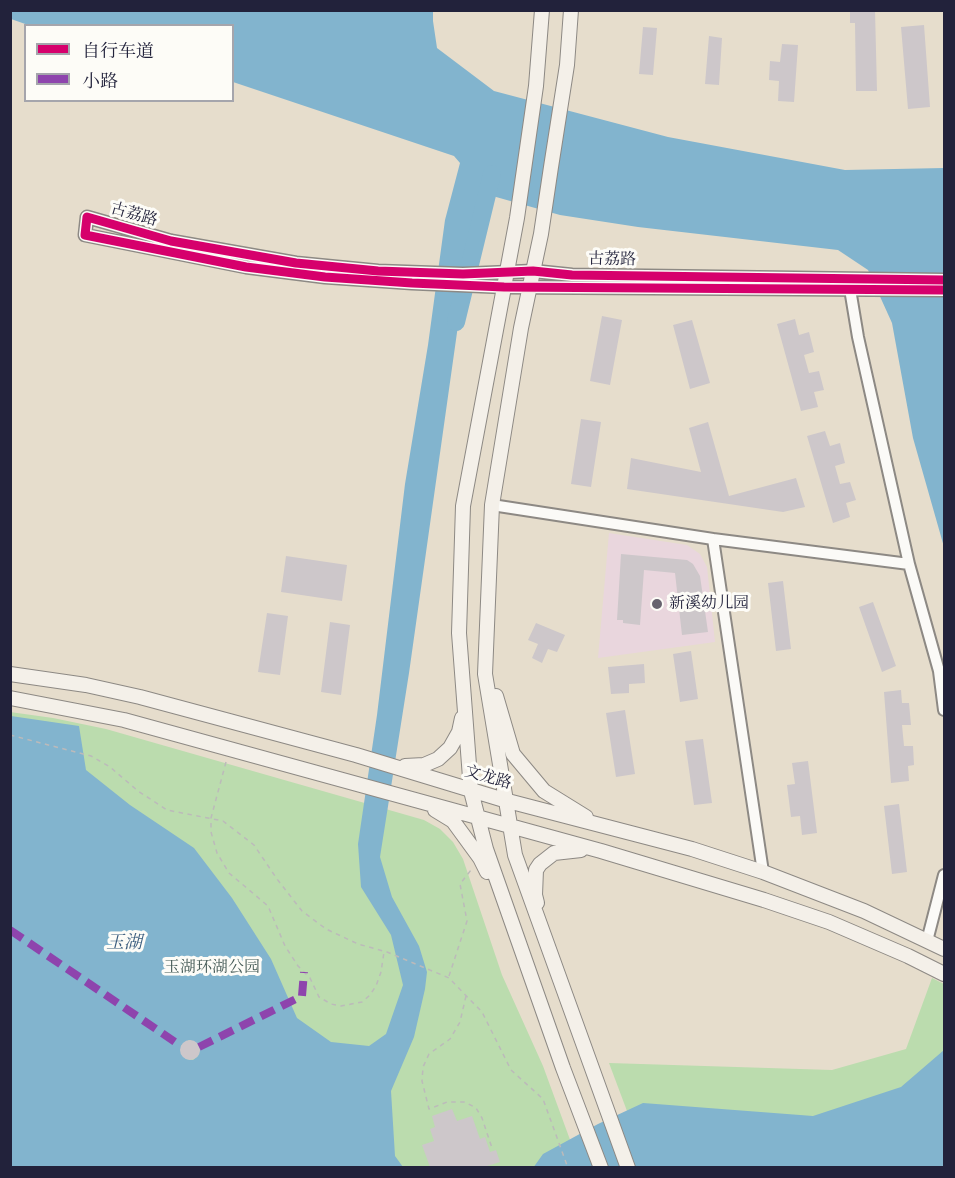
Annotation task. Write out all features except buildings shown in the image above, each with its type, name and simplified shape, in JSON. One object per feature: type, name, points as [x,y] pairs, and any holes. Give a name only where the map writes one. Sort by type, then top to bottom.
[{"type":"main road","points":[[542,10],[535,95],[516,218],[463,506],[459,633],[471,791],[486,849],[563,1068],[601,1167]]},
{"type":"main road","points":[[571,10],[567,65],[541,234],[521,328],[492,505],[485,674],[504,800],[515,855],[628,1167]]},
{"type":"main road","points":[[487,636],[496,700],[513,754],[544,791],[598,824]]},
{"type":"main road","name":"文龙路","points":[[10,674],[87,685],[140,697],[396,766],[471,791],[692,849],[763,872],[864,911],[945,949]]},
{"type":"main road","points":[[10,698],[124,720],[601,851],[829,921],[944,974]]},
{"type":"main road","points":[[396,766],[424,765],[438,759],[450,748],[459,732],[465,708]]},
{"type":"main road","points":[[423,802],[453,821],[480,858],[512,922]]},
{"type":"main road","points":[[557,974],[535,895],[536,870],[554,853],[571,850],[601,851]]},
{"type":"street","name":"古荔路","points":[[945,280],[856,286],[504,287],[412,283],[325,277],[246,267],[85,235],[87,217],[171,241],[296,263],[378,271],[463,274],[506,270],[572,275],[856,286],[945,290]]},
{"type":"street","points":[[856,286],[858,337],[909,564],[939,671],[945,710]]},
{"type":"street","points":[[492,505],[713,539],[909,564]]},
{"type":"street","points":[[713,539],[763,872]]},
{"type":"street","points":[[927,941],[945,875]]},
{"type":"path","points":[[10,735],[91,756],[110,767],[138,791],[167,810],[223,821],[254,845],[302,911],[326,929],[357,944],[387,952],[435,970],[449,978],[482,1012],[511,1070],[543,1099],[568,1167]]},
{"type":"path","points":[[227,759],[211,818],[213,843],[228,873],[268,906],[285,946],[298,966],[310,978],[319,998],[341,1006],[362,1002],[376,986],[384,951]]},
{"type":"path","points":[[449,978],[467,921],[460,884],[471,870]]},
{"type":"path","points":[[467,995],[460,1022],[450,1039],[429,1054],[423,1066],[422,1081],[429,1109],[447,1102],[465,1102],[476,1108],[482,1118],[492,1148]]},
{"type":"shaded area","name":"新溪幼儿园","points":[[609,533],[687,545],[700,554],[707,567],[715,642],[598,658]]},
{"type":"green space","name":"玉湖环湖公园","points":[[10,712],[106,729],[424,820],[440,829],[453,842],[463,859],[502,975],[543,1066],[580,1167],[11,1167]]},
{"type":"green space","points":[[932,978],[944,984],[944,1167],[648,1167],[609,1063],[832,1070],[906,1049]]},
{"type":"water","name":"玉湖","points":[[11,10],[433,11],[437,48],[494,91],[668,137],[845,170],[944,168],[944,547],[913,438],[892,323],[868,270],[838,250],[638,227],[560,215],[489,195],[473,219],[409,673],[380,857],[392,897],[419,946],[427,972],[414,1037],[391,1091],[395,1156],[403,1167],[11,1167],[11,716],[79,726],[86,770],[130,805],[194,848],[232,898],[271,959],[297,1018],[331,1042],[369,1046],[386,1034],[403,985],[391,935],[361,887],[358,844],[377,715],[405,484],[428,345],[445,220],[460,163],[454,156],[234,82],[234,24],[25,24],[11,19]],"holes":[[[189,1040],[195,1042],[200,1050],[198,1056],[193,1060],[186,1059],[181,1052],[181,1046]]]},
{"type":"water","points":[[944,1050],[944,1165],[941,1167],[533,1168],[543,1154],[643,1103],[813,1116],[901,1087]]},
{"type":"waterway","points":[[456,322],[492,174]]},
{"type":"marked path","points":[[10,930],[181,1046]]},
{"type":"marked path","points":[[199,1047],[302,996],[304,972]]},
{"type":"cycle path","points":[[944,280],[572,275],[533,271],[463,274],[378,271],[296,263],[171,241],[87,217],[85,235],[246,267],[325,277],[412,283],[504,287],[944,290]]},
{"type":"place","name":"新溪幼儿园","points":[[657,604]]}]
